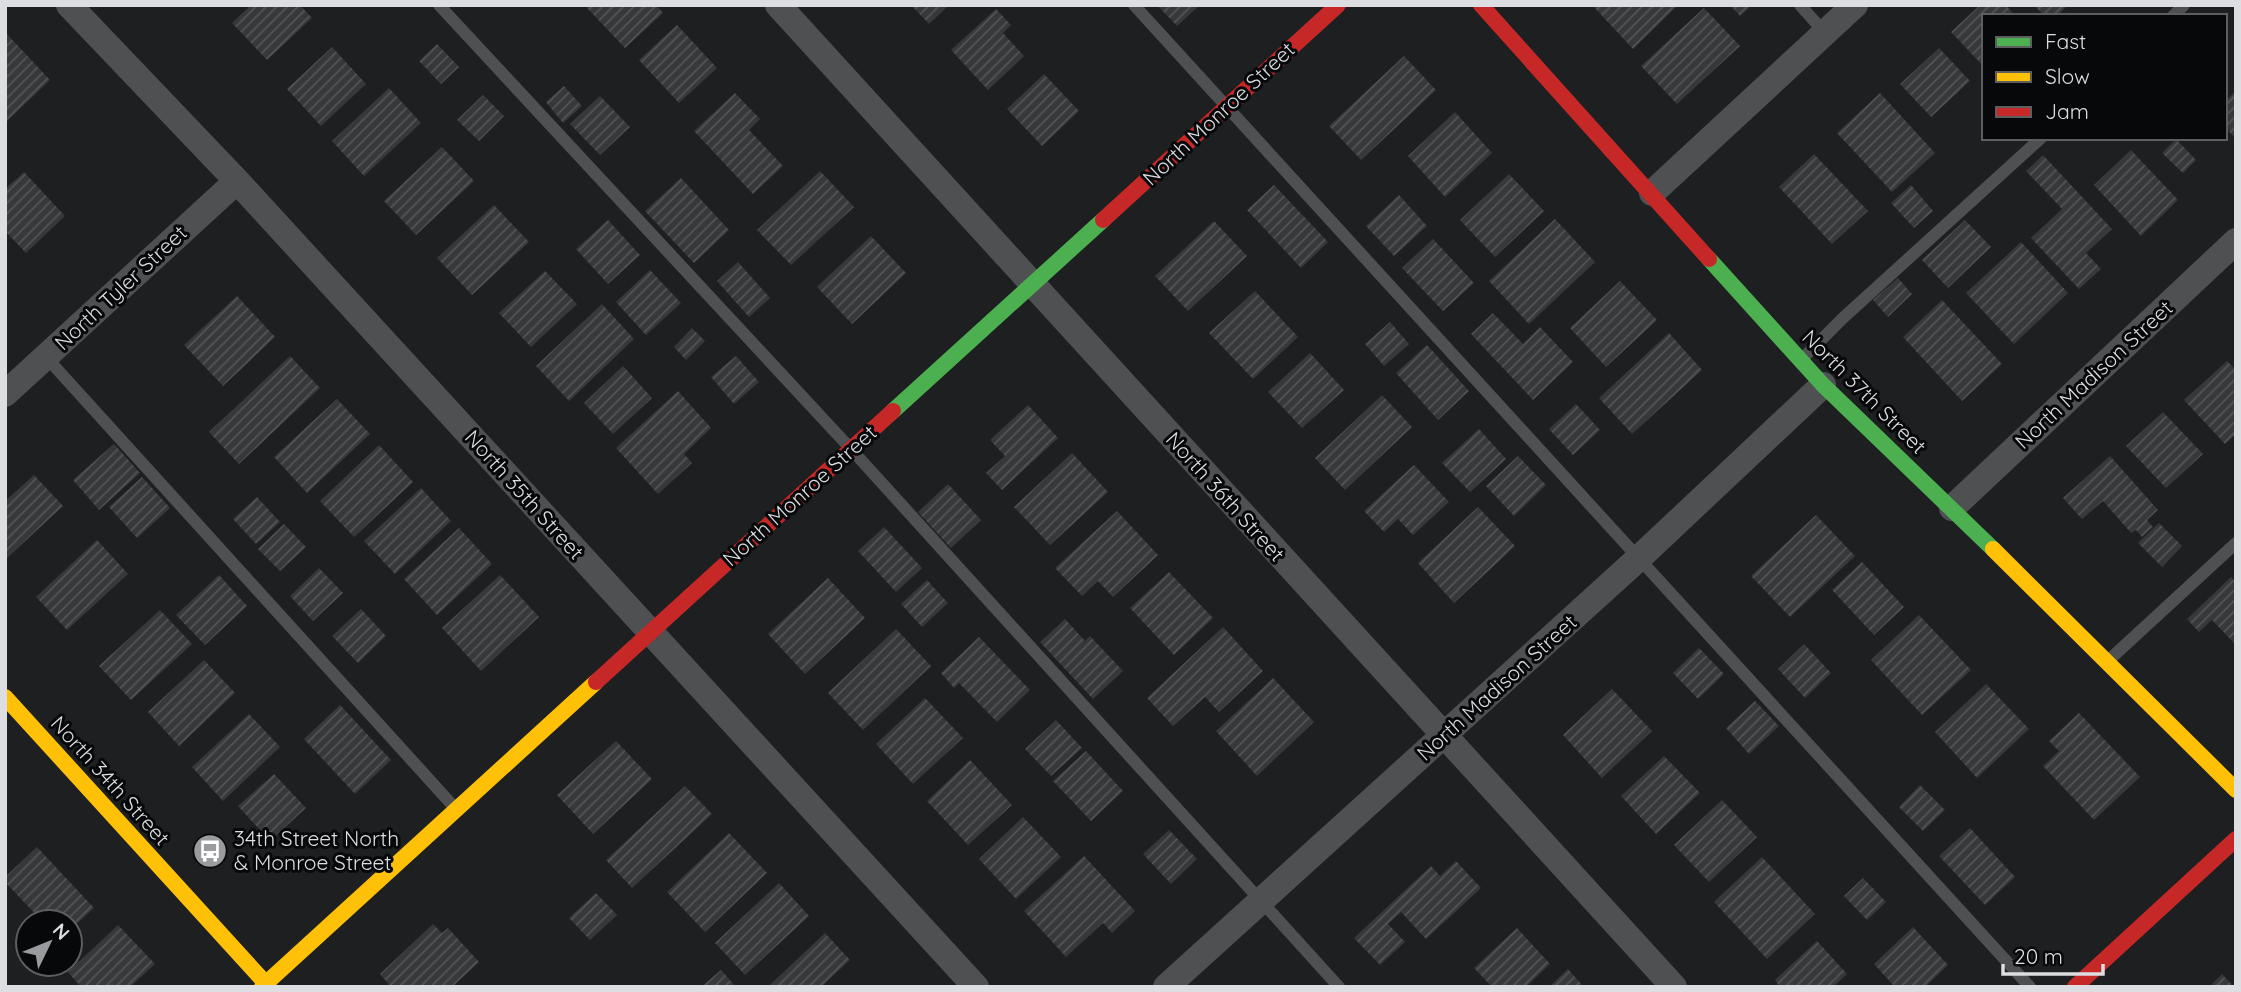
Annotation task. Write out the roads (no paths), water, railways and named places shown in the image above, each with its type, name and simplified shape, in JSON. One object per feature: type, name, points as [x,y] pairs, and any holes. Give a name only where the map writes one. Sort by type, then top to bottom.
[{"type":"street","name":"North 35th Street","points":[[69,5],[237,181],[976,987]]},
{"type":"street","name":"North 36th Street","points":[[778,5],[1674,987]]},
{"type":"street","name":"North Monroe Street","points":[[265,986],[649,632],[1338,5]]},
{"type":"street","name":"North 37th Street","points":[[1480,5],[1824,385],[2108,660],[2236,790]]},
{"type":"street","points":[[1652,193],[1855,5]]},
{"type":"street","name":"North Tyler Street","points":[[5,394],[237,181]]},
{"type":"street","name":"North Madison Street","points":[[1952,508],[2236,241]]},
{"type":"street","name":"North Madison Street","points":[[1166,987],[1639,558],[1824,385]]},
{"type":"street","name":"North 34th Street","points":[[5,697],[265,986]]},
{"type":"street","points":[[2075,987],[2236,839]]},
{"type":"lane","points":[[439,5],[851,449],[1339,987]]},
{"type":"lane","points":[[1134,5],[2030,987]]},
{"type":"lane","points":[[1800,5],[1825,33]]},
{"type":"lane","points":[[1801,360],[1843,318],[2039,140]]},
{"type":"lane","points":[[46,357],[456,809]]},
{"type":"lane","points":[[2108,660],[2236,543]]},
{"type":"place","name":"34th Street North & Monroe Street","points":[[210,851]]}]
